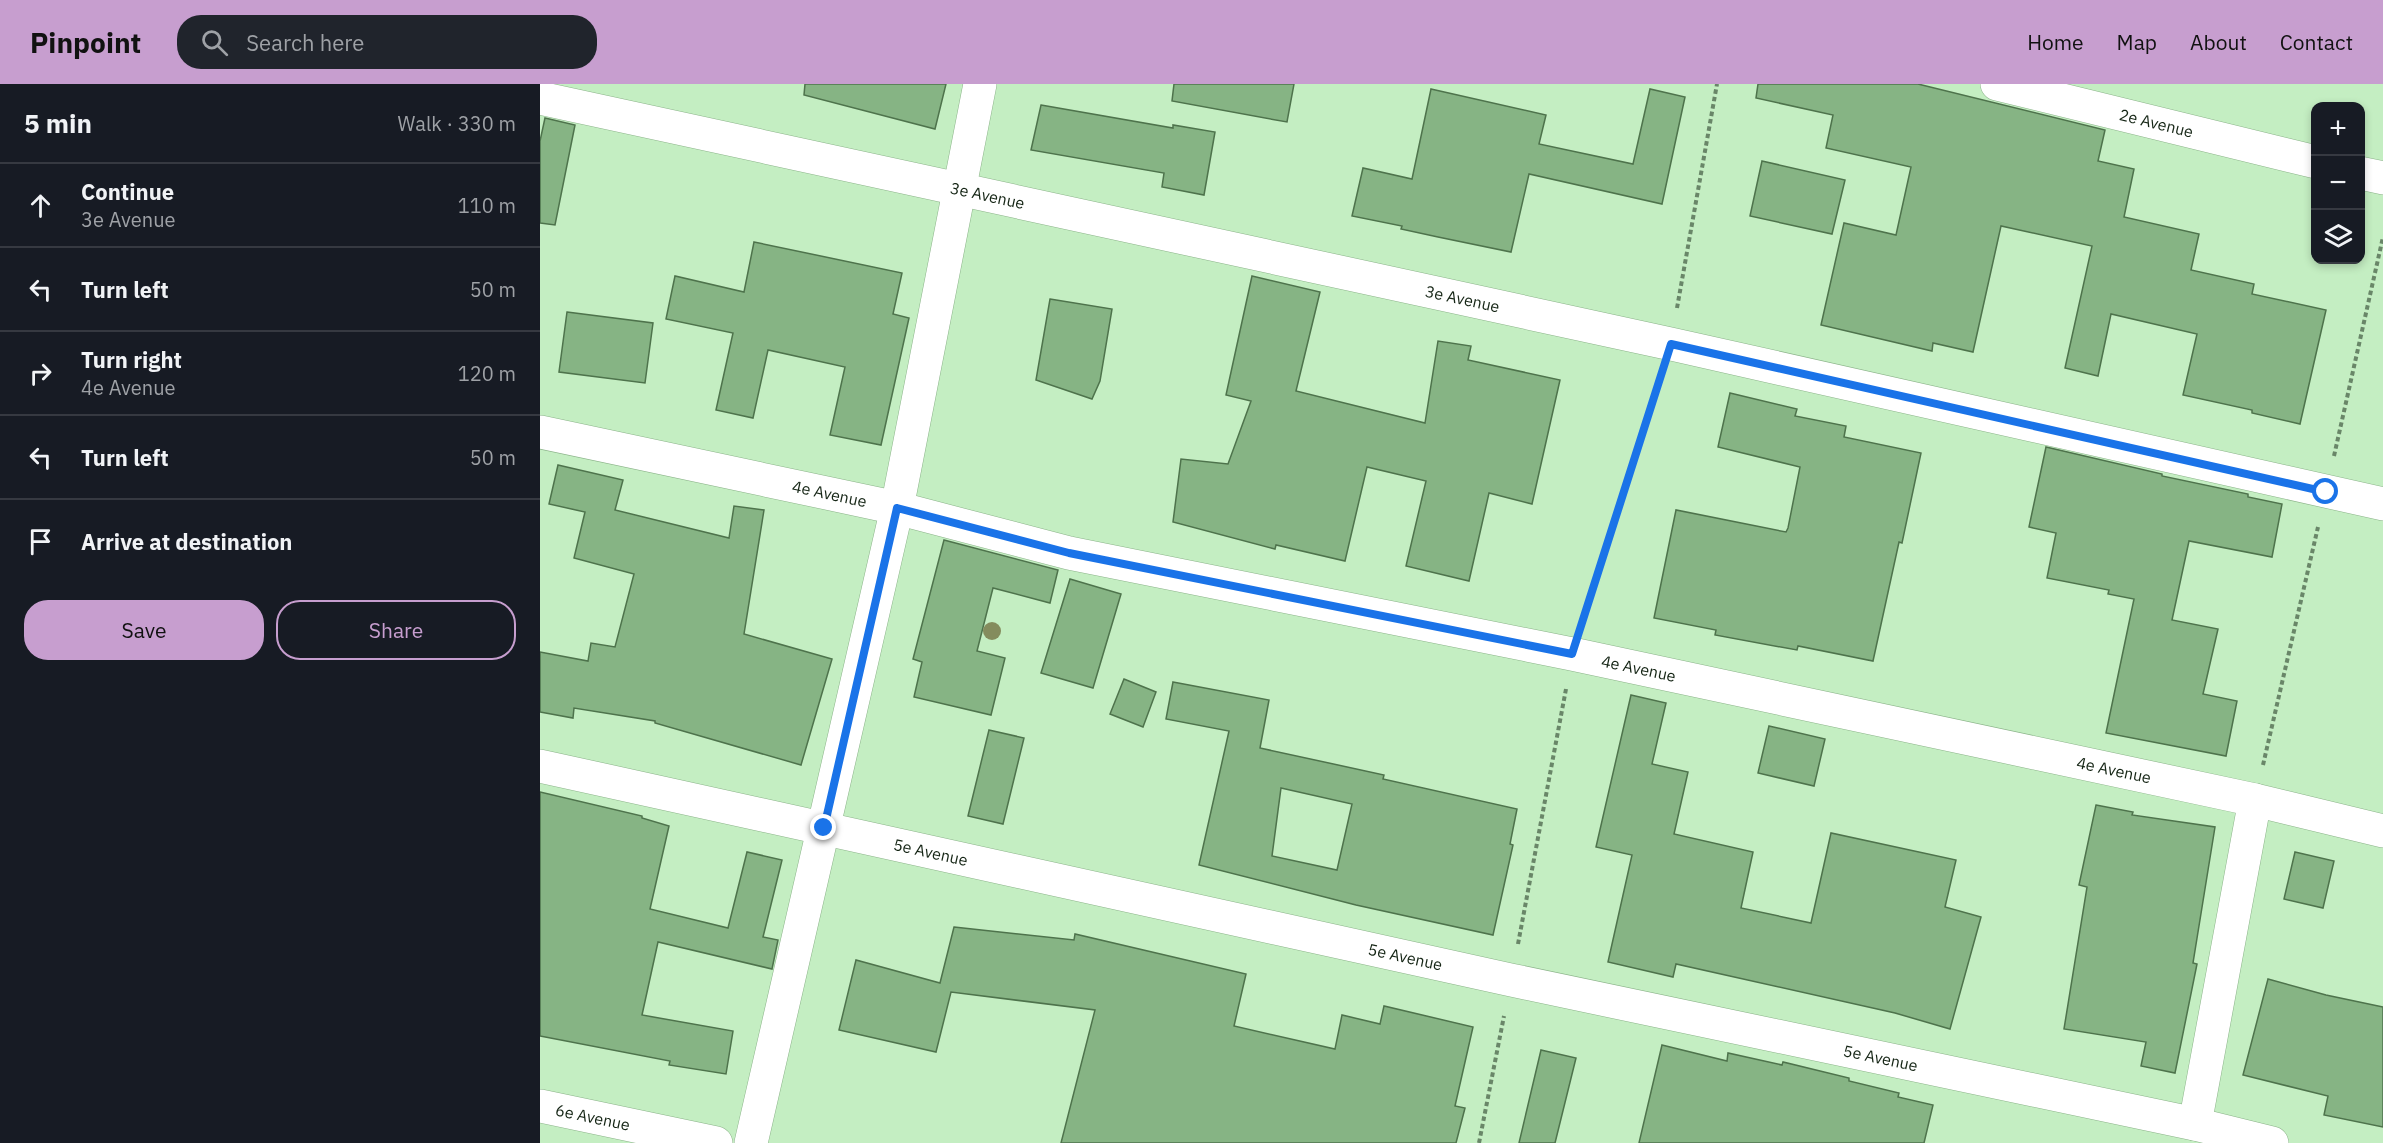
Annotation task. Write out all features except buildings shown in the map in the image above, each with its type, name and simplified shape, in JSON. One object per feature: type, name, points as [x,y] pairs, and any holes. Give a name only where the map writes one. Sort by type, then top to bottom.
[{"type":"street","points":[[750,1143],[897,508],[980,84]]},
{"type":"street","name":"2e Avenue","points":[[1997,84],[2311,161]]},
{"type":"street","name":"3e Avenue","points":[[540,98],[1671,344],[2383,504]]},
{"type":"street","points":[[2365,174],[2383,178]]},
{"type":"street","name":"4e Avenue","points":[[540,432],[897,508],[1069,553],[1572,654],[2255,800],[2383,831]]},
{"type":"street","name":"5e Avenue","points":[[540,766],[1511,980],[2195,1124],[2272,1143]]},
{"type":"street","points":[[2195,1124],[2255,800]]},
{"type":"street","name":"6e Avenue","points":[[540,1106],[716,1143]]},
{"type":"path","points":[[1479,1143],[1572,654],[1671,344],[1717,84]]},
{"type":"route","points":[[824,828],[897,508],[1069,553],[1572,654],[1671,344],[2326,492]]}]
